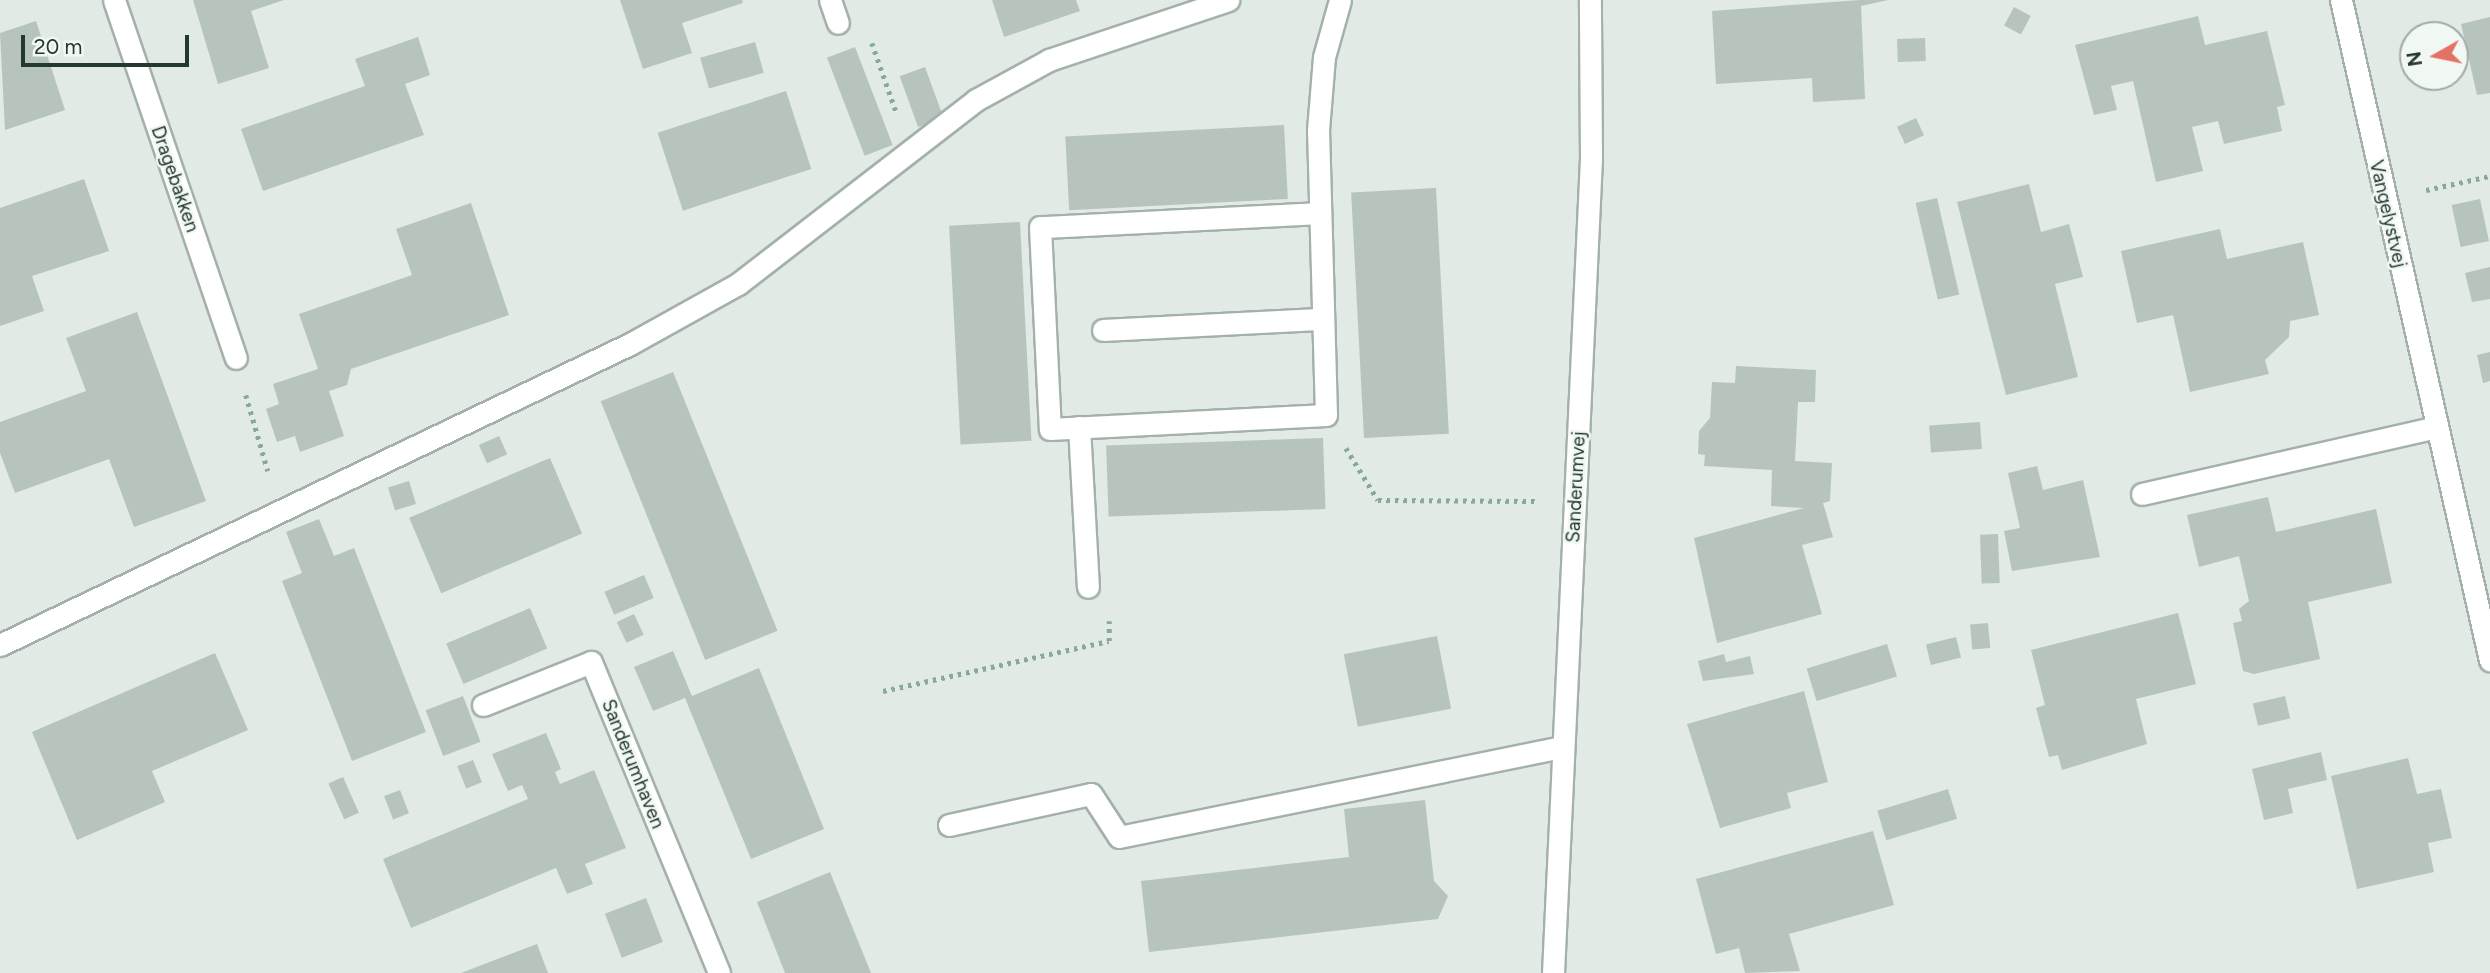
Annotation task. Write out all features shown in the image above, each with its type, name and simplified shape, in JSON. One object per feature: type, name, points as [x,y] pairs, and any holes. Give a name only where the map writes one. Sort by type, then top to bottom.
[{"type":"street","name":"Dragebakken","points":[[114,0],[236,358]]},
{"type":"street","points":[[830,0],[838,23]]},
{"type":"street","points":[[0,645],[279,509],[630,344],[738,284],[976,100],[1049,60],[1228,0]]},
{"type":"street","points":[[1320,213],[1040,227],[1050,429],[1325,415],[1320,213],[1324,57],[1340,0]]},
{"type":"street","name":"Sanderumvej","points":[[1553,973],[1591,158],[1590,0]]},
{"type":"street","name":"Vangelystvej","points":[[2341,0],[2490,660]]},
{"type":"street","points":[[1103,330],[1323,319]]},
{"type":"street","points":[[1079,427],[1088,587]]},
{"type":"street","points":[[2142,494],[2436,427]]},
{"type":"street","name":"Sanderumhaven","points":[[483,705],[591,662],[719,973]]},
{"type":"street","points":[[949,825],[1091,793],[1119,837],[1563,747]]},
{"type":"path","points":[[838,23],[864,21],[910,151]]},
{"type":"path","points":[[2385,200],[2490,176]]},
{"type":"path","points":[[236,358],[279,509]]},
{"type":"path","points":[[1325,415],[1378,500],[1575,501]]},
{"type":"path","points":[[883,691],[1109,641],[1110,613],[1088,587]]},
{"type":"building","points":[[193,0],[284,0],[251,11],[269,68],[218,84]]},
{"type":"building","points":[[620,0],[742,0],[743,3],[682,23],[692,53],[643,69]]},
{"type":"building","points":[[992,0],[1076,0],[1080,11],[1004,37]]},
{"type":"building","points":[[1888,0],[1861,6],[1865,99],[1813,102],[1812,78],[1716,84],[1712,11]]},
{"type":"building","points":[[2014,7],[2031,16],[2021,34],[2004,26]]},
{"type":"building","points":[[2198,16],[2205,45],[2267,31],[2285,105],[2277,107],[2282,131],[2224,144],[2218,121],[2192,127],[2203,171],[2156,182],[2133,81],[2111,86],[2117,110],[2094,115],[2075,45]]},
{"type":"building","points":[[2490,17],[2490,93],[2477,95],[2469,60],[2469,22]]},
{"type":"building","points":[[36,21],[65,110],[5,130],[0,33]]},
{"type":"building","points":[[418,37],[430,75],[405,84],[424,135],[263,191],[241,129],[365,86],[355,59]]},
{"type":"building","points":[[1925,38],[1926,61],[1898,62],[1897,39]]},
{"type":"building","points":[[755,42],[764,73],[709,88],[700,58]]},
{"type":"building","points":[[855,47],[893,145],[865,156],[827,58]]},
{"type":"building","points":[[925,67],[943,118],[918,127],[900,76]]},
{"type":"building","points":[[786,91],[811,169],[683,211],[658,133]]},
{"type":"building","points":[[1916,118],[1924,135],[1905,144],[1897,127]]},
{"type":"building","points":[[1284,125],[1288,199],[1069,210],[1065,136]]},
{"type":"building","points":[[84,179],[109,251],[32,276],[44,311],[0,326],[0,208]]},
{"type":"building","points":[[2029,184],[2041,232],[2069,224],[2083,277],[2055,284],[2078,377],[2006,395],[1957,202]]},
{"type":"building","points":[[1436,188],[1449,434],[1364,438],[1351,192]]},
{"type":"building","points":[[1937,198],[1959,294],[1938,299],[1916,203]]},
{"type":"building","points":[[2480,199],[2489,241],[2461,247],[2452,205]]},
{"type":"building","points":[[471,203],[509,315],[351,369],[347,385],[329,391],[344,436],[300,452],[295,436],[277,442],[266,409],[279,404],[273,384],[318,369],[299,314],[412,275],[396,229]]},
{"type":"building","points":[[1020,222],[1031,441],[961,444],[949,226]]},
{"type":"building","points":[[2220,229],[2227,259],[2303,242],[2319,315],[2290,321],[2289,337],[2265,360],[2269,374],[2190,392],[2173,315],[2137,323],[2121,251]]},
{"type":"building","points":[[2490,267],[2490,299],[2472,302],[2465,273]]},
{"type":"building","points":[[137,312],[206,501],[134,527],[109,459],[15,493],[0,453],[0,422],[86,391],[66,338]]},
{"type":"building","points":[[2490,352],[2490,381],[2483,383],[2477,355]]},
{"type":"building","points":[[1736,366],[1816,370],[1815,402],[1798,402],[1795,461],[1832,463],[1830,501],[1823,503],[1833,537],[1802,545],[1822,614],[1717,643],[1694,538],[1804,508],[1771,506],[1772,470],[1704,466],[1705,455],[1698,454],[1699,431],[1710,418],[1712,382],[1735,383]]},
{"type":"building","points":[[673,372],[778,631],[705,660],[601,401]]},
{"type":"building","points":[[1980,422],[1982,449],[1931,452],[1929,426]]},
{"type":"building","points":[[499,436],[507,454],[487,463],[479,445]]},
{"type":"building","points":[[1323,438],[1325,509],[1109,517],[1106,446]]},
{"type":"building","points":[[550,458],[582,533],[441,593],[409,518]]},
{"type":"building","points":[[2037,466],[2043,490],[2083,480],[2100,557],[2012,571],[2004,531],[2020,528],[2008,473]]},
{"type":"building","points":[[409,481],[416,504],[395,510],[388,487]]},
{"type":"building","points":[[2268,497],[2276,532],[2376,509],[2392,583],[2308,602],[2320,659],[2254,674],[2243,671],[2233,623],[2242,621],[2239,609],[2249,601],[2239,556],[2199,567],[2187,515]]},
{"type":"building","points":[[319,519],[334,556],[354,548],[426,732],[352,761],[282,581],[302,573],[286,532]]},
{"type":"building","points":[[1998,534],[2000,583],[1982,584],[1980,535]]},
{"type":"building","points":[[644,575],[654,598],[614,615],[604,592]]},
{"type":"building","points":[[530,608],[547,649],[463,684],[446,644]]},
{"type":"building","points":[[2178,613],[2196,684],[2136,699],[2147,744],[2062,770],[2058,755],[2049,757],[2036,708],[2045,705],[2031,650]]},
{"type":"building","points":[[634,614],[644,635],[627,643],[617,622]]},
{"type":"building","points":[[1988,623],[1990,648],[1972,649],[1970,625]]},
{"type":"building","points":[[1437,636],[1451,709],[1358,727],[1344,654]]},
{"type":"building","points":[[1956,637],[1961,657],[1931,665],[1926,644]]},
{"type":"building","points":[[1887,644],[1897,677],[1817,701],[1807,669]]},
{"type":"building","points":[[673,651],[692,696],[759,668],[824,829],[751,859],[685,698],[653,711],[634,667]]},
{"type":"building","points":[[215,653],[248,730],[152,771],[165,802],[77,840],[32,732]]},
{"type":"building","points":[[1724,654],[1726,662],[1750,656],[1754,674],[1703,681],[1698,661]]},
{"type":"building","points":[[1804,691],[1828,782],[1787,793],[1791,808],[1720,828],[1687,724]]},
{"type":"building","points":[[463,696],[481,742],[443,756],[426,710]]},
{"type":"building","points":[[2285,696],[2290,718],[2258,726],[2253,703]]},
{"type":"building","points":[[546,733],[561,769],[555,772],[560,784],[594,770],[626,848],[585,864],[593,884],[567,894],[556,868],[411,928],[383,859],[528,799],[522,785],[508,791],[492,754]]},
{"type":"building","points":[[2321,752],[2327,780],[2288,789],[2293,813],[2264,820],[2252,769]]},
{"type":"building","points":[[2408,758],[2417,794],[2441,789],[2452,838],[2428,843],[2434,872],[2357,889],[2331,776]]},
{"type":"building","points":[[473,760],[482,782],[466,789],[457,766]]},
{"type":"building","points":[[343,777],[359,813],[344,819],[328,784]]},
{"type":"building","points":[[1948,789],[1957,819],[1886,840],[1877,811]]},
{"type":"building","points":[[400,790],[409,813],[393,819],[384,796]]},
{"type":"building","points":[[1425,800],[1434,881],[1448,896],[1438,919],[1149,952],[1141,881],[1349,857],[1344,809]]},
{"type":"building","points":[[1873,831],[1894,905],[1789,934],[1800,971],[1745,973],[1739,948],[1716,954],[1696,879]]},
{"type":"building","points":[[830,872],[871,973],[785,973],[757,902]]},
{"type":"building","points":[[646,898],[663,942],[622,958],[605,914]]},
{"type":"building","points":[[537,944],[548,973],[461,973]]}]
